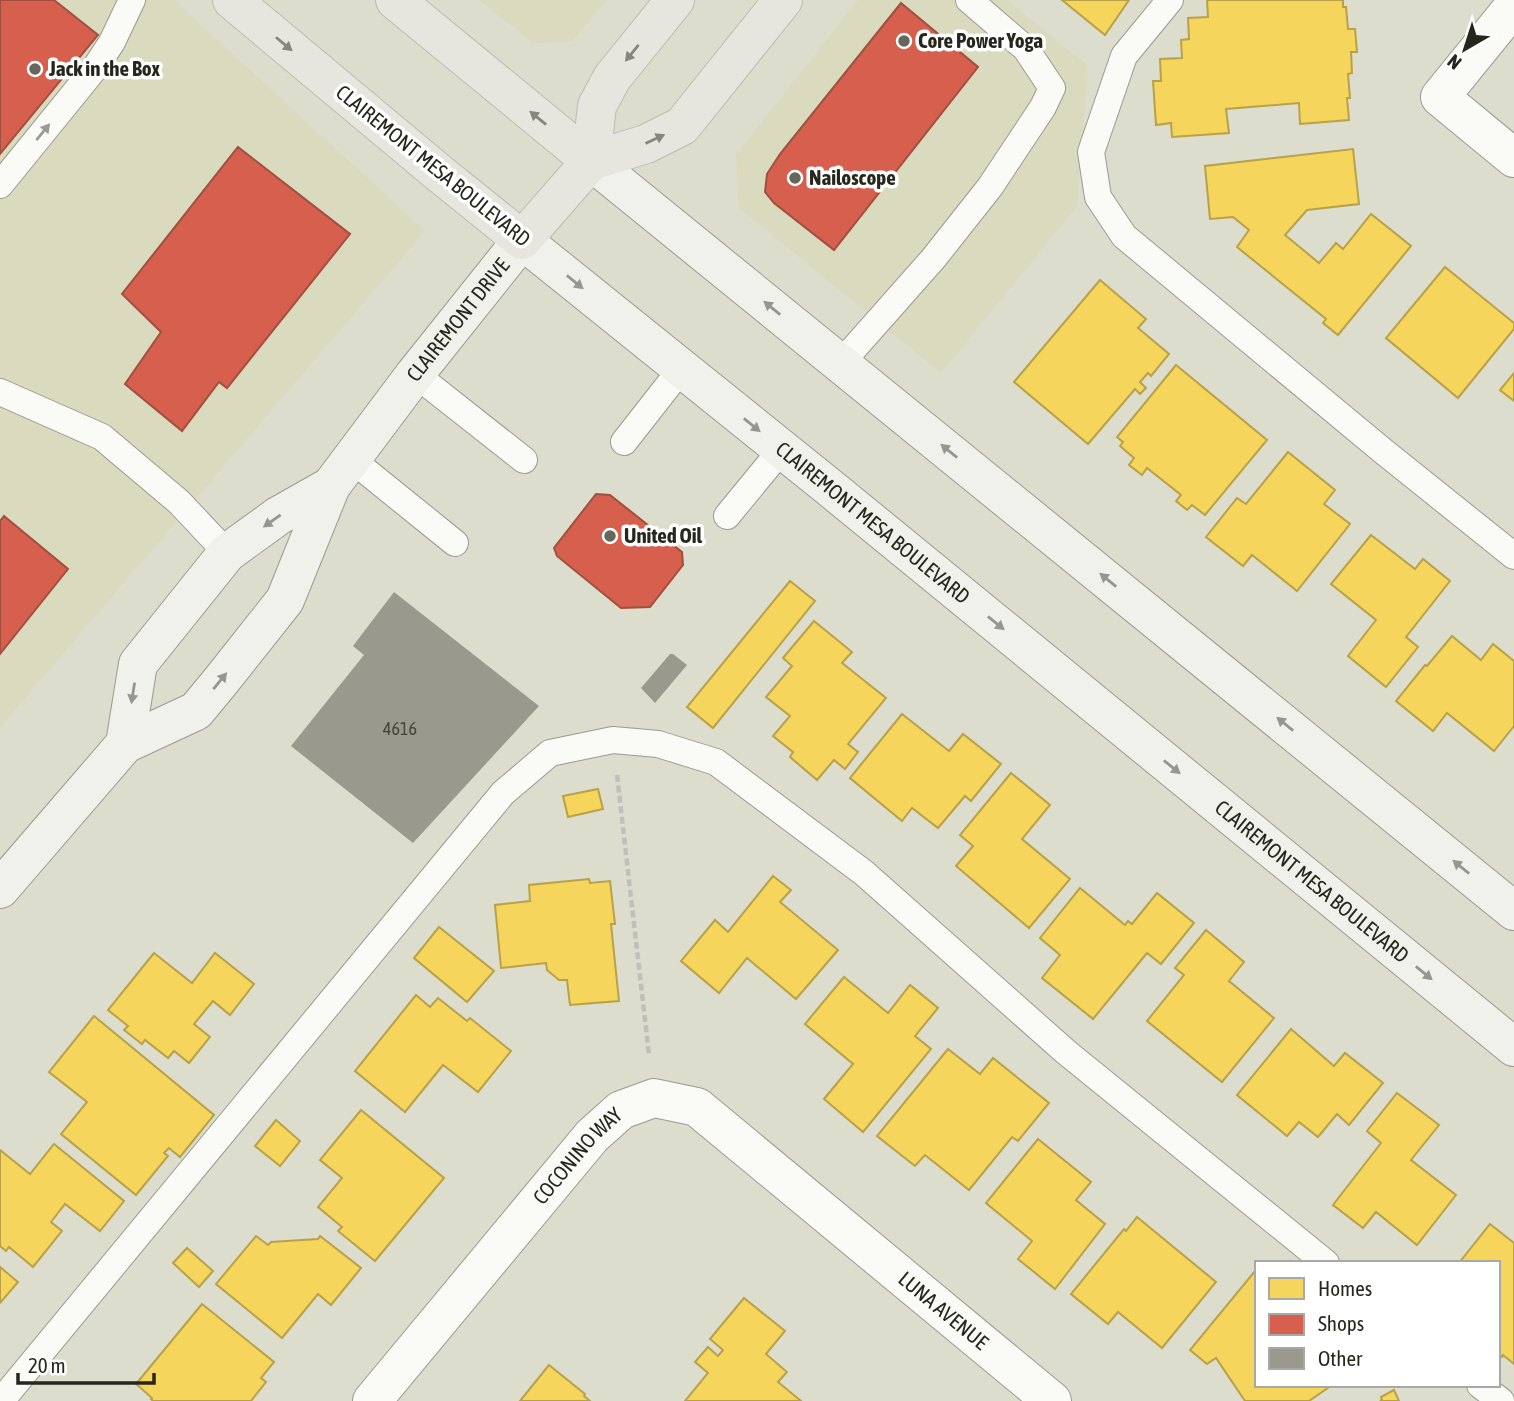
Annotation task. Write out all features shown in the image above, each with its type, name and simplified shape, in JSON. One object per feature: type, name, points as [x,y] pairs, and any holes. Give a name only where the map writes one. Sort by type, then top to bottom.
[{"type":"main road","name":"CLAIREMONT MESA BOULEVARD","points":[[232,0],[439,173],[782,449],[1514,1047]]},
{"type":"main road","points":[[395,0],[1514,911]]},
{"type":"main road","points":[[591,161],[597,106],[612,78],[676,0]]},
{"type":"main road","points":[[591,161],[646,144],[682,127],[783,0]]},
{"type":"main road","name":"CLAIREMONT DRIVE","points":[[0,888],[125,744],[196,711],[285,600],[341,472],[522,240],[591,161]]},
{"type":"main road","name":"CLAIREMONT DRIVE","points":[[125,744],[138,664],[227,553],[341,472]]},
{"type":"street","points":[[1514,6],[1440,97],[1514,158]]},
{"type":"street","name":"LUNA AVENUE","points":[[654,1098],[697,1107],[1052,1401]]},
{"type":"street","name":"COCONINO WAY","points":[[372,1401],[592,1136],[621,1110],[654,1098]]},
{"type":"lane","points":[[0,185],[95,68],[112,42],[132,0]]},
{"type":"lane","points":[[841,363],[933,259],[990,187],[1043,107],[1052,88],[1027,49],[969,0]]},
{"type":"lane","points":[[1170,0],[1124,56],[1091,152],[1098,198],[1124,236],[1514,556]]},
{"type":"lane","points":[[624,442],[682,368]]},
{"type":"lane","points":[[415,374],[524,460]]},
{"type":"lane","points":[[0,392],[102,437],[179,502],[227,553]]},
{"type":"lane","points":[[727,516],[782,449]]},
{"type":"lane","points":[[341,472],[455,542]]},
{"type":"lane","points":[[1,1401],[503,793],[550,753],[613,740],[658,744],[716,762],[772,802],[864,873],[1066,1052],[1324,1261]]},
{"type":"lane","points":[[1483,1387],[1501,1401]]},
{"type":"path","points":[[613,740],[654,1098]]},
{"type":"shaded area","points":[[0,0],[174,0],[425,231],[0,727]]},
{"type":"shaded area","points":[[479,0],[607,0],[572,41],[533,43]]},
{"type":"shaded area","points":[[858,0],[1007,0],[1088,66],[1077,206],[941,373],[739,208],[736,155]]},
{"type":"building: Homes","points":[[1062,0],[1129,0],[1105,35]]},
{"type":"building: Homes","points":[[1207,0],[1343,0],[1348,29],[1355,29],[1357,52],[1351,52],[1352,73],[1348,74],[1349,120],[1300,124],[1299,103],[1226,109],[1229,133],[1172,137],[1171,123],[1156,125],[1153,81],[1161,81],[1160,59],[1182,58],[1181,40],[1189,39],[1188,18],[1208,17]]},
{"type":"building: Homes","points":[[1353,149],[1359,204],[1307,210],[1285,235],[1319,263],[1336,243],[1343,249],[1371,214],[1411,246],[1338,335],[1323,323],[1326,319],[1237,247],[1249,230],[1233,217],[1210,219],[1205,166]]},
{"type":"building: Homes","points":[[1445,267],[1514,323],[1514,329],[1458,398],[1386,338]]},
{"type":"building: Homes","points":[[1100,280],[1146,319],[1138,328],[1169,354],[1151,376],[1148,373],[1140,382],[1146,388],[1140,394],[1135,389],[1088,444],[1014,382]]},
{"type":"building: Homes","points":[[1176,365],[1267,440],[1205,515],[1192,505],[1187,510],[1176,501],[1181,495],[1147,468],[1142,475],[1129,465],[1134,458],[1120,446],[1123,442],[1117,437]]},
{"type":"building: Homes","points":[[1514,373],[1514,401],[1500,390]]},
{"type":"building: Homes","points":[[1288,452],[1335,490],[1324,504],[1350,524],[1297,591],[1252,555],[1243,566],[1206,537],[1237,498],[1246,504]]},
{"type":"building: Homes","points":[[1371,535],[1415,569],[1423,559],[1450,581],[1406,637],[1418,647],[1386,687],[1348,656],[1376,620],[1331,584]]},
{"type":"building: Homes","points":[[790,581],[815,601],[713,728],[687,707]]},
{"type":"building: Homes","points":[[814,621],[852,652],[842,663],[886,698],[848,744],[858,752],[845,769],[834,760],[817,780],[790,757],[793,752],[773,736],[790,716],[766,697],[792,666],[783,658]]},
{"type":"building: Homes","points":[[1452,636],[1481,660],[1493,644],[1514,661],[1514,726],[1494,751],[1447,713],[1433,731],[1396,701]]},
{"type":"building: Homes","points":[[902,714],[949,751],[963,734],[1001,764],[971,801],[965,796],[938,828],[912,808],[902,821],[850,778]]},
{"type":"building: Homes","points":[[1011,773],[1050,805],[1022,839],[1070,879],[1029,928],[956,866],[973,846],[960,835]]},
{"type":"building: Homes","points":[[598,789],[603,809],[568,817],[563,796]]},
{"type":"building: Homes","points":[[773,876],[791,890],[780,902],[838,950],[796,999],[747,958],[719,993],[681,961],[715,920],[728,932]]},
{"type":"building: Homes","points":[[589,879],[590,883],[610,881],[615,924],[611,924],[619,1001],[570,1005],[567,980],[559,980],[547,970],[546,963],[501,968],[495,905],[530,901],[529,885]]},
{"type":"building: Homes","points":[[1080,888],[1125,925],[1128,921],[1132,924],[1157,893],[1194,923],[1161,964],[1147,953],[1093,1019],[1042,978],[1060,955],[1040,938]]},
{"type":"building: Homes","points":[[439,927],[494,971],[467,1002],[414,958]]},
{"type":"building: Homes","points":[[1206,930],[1244,962],[1229,981],[1274,1018],[1222,1082],[1147,1021],[1184,975],[1175,968]]},
{"type":"building: Homes","points":[[154,953],[192,983],[215,953],[254,984],[230,1015],[213,1001],[194,1024],[210,1037],[189,1063],[174,1051],[168,1058],[145,1040],[142,1044],[124,1030],[128,1026],[108,1010]]},
{"type":"building: Homes","points":[[844,977],[888,1013],[910,985],[938,1008],[915,1036],[931,1049],[863,1132],[824,1099],[853,1064],[805,1024]]},
{"type":"building: Homes","points":[[416,995],[430,1007],[438,998],[467,1021],[470,1018],[511,1051],[478,1092],[443,1065],[405,1112],[355,1071]]},
{"type":"building: Homes","points":[[94,1016],[214,1115],[180,1157],[169,1148],[164,1153],[168,1156],[136,1195],[61,1134],[87,1102],[49,1072]]},
{"type":"building: Homes","points":[[1291,1029],[1334,1066],[1345,1053],[1383,1083],[1349,1125],[1337,1114],[1318,1137],[1299,1122],[1287,1136],[1237,1095]]},
{"type":"building: Homes","points":[[948,1049],[980,1074],[993,1058],[1049,1103],[1018,1141],[1012,1137],[969,1190],[925,1155],[915,1166],[877,1136]]},
{"type":"building: Homes","points":[[1397,1093],[1439,1125],[1411,1160],[1456,1195],[1417,1245],[1376,1212],[1363,1228],[1333,1205],[1381,1143],[1367,1131]]},
{"type":"building: Homes","points":[[361,1110],[444,1178],[375,1261],[338,1231],[342,1227],[318,1207],[342,1178],[320,1160]]},
{"type":"building: Homes","points":[[276,1120],[300,1141],[280,1166],[255,1146]]},
{"type":"building: Homes","points":[[1038,1139],[1091,1182],[1076,1200],[1105,1224],[1055,1289],[1018,1259],[1032,1241],[986,1203]]},
{"type":"building: Homes","points":[[54,1144],[124,1201],[100,1231],[65,1204],[51,1222],[62,1231],[33,1267],[9,1247],[6,1251],[0,1246],[0,1150],[30,1174]]},
{"type":"building: Homes","points":[[1137,1217],[1216,1282],[1162,1348],[1118,1312],[1108,1324],[1071,1294]]},
{"type":"building: Homes","points":[[1490,1224],[1514,1243],[1514,1364],[1500,1356],[1500,1261],[1461,1261]]},
{"type":"building: Homes","points":[[256,1236],[268,1245],[271,1242],[318,1239],[320,1236],[361,1268],[331,1305],[318,1294],[282,1338],[216,1284]]},
{"type":"building: Homes","points":[[187,1248],[213,1271],[199,1287],[173,1263]]},
{"type":"building: Homes","points":[[0,1267],[18,1282],[0,1303]]},
{"type":"building: Homes","points":[[1255,1271],[1255,1387],[1329,1387],[1309,1401],[1245,1401],[1216,1358],[1207,1364],[1190,1350]]},
{"type":"building: Homes","points":[[744,1298],[785,1331],[766,1354],[787,1372],[778,1382],[801,1401],[685,1401],[708,1373],[695,1362],[708,1347],[718,1356],[723,1350],[710,1339]]},
{"type":"building: Homes","points":[[202,1304],[274,1362],[261,1378],[266,1382],[251,1401],[153,1401],[136,1384]]},
{"type":"building: Homes","points":[[549,1365],[585,1394],[590,1401],[520,1401]]},
{"type":"building: Homes","points":[[1394,1390],[1399,1401],[1380,1401],[1381,1397]]},
{"type":"building: Shops","name":"Jack in the Box","points":[[0,0],[54,0],[98,35],[0,154]]},
{"type":"building: Shops","points":[[901,3],[978,67],[834,250],[774,203],[765,192],[767,174],[780,154]]},
{"type":"building: Shops","points":[[238,147],[350,234],[227,388],[219,382],[182,431],[125,384],[161,332],[122,294]]},
{"type":"building: Shops","points":[[596,494],[610,495],[682,552],[683,565],[650,607],[621,608],[557,556],[554,548]]},
{"type":"building: Shops","points":[[4,516],[68,569],[0,654],[0,521]]},
{"type":"building: Other","points":[[394,592],[539,706],[413,843],[291,746],[364,655],[353,646]]},
{"type":"building: Other","points":[[670,654],[687,665],[655,703],[641,688]]},
{"type":"place","name":"Core Power Yoga","points":[[904,41]]},
{"type":"place","name":"Jack in the Box","points":[[35,69]]},
{"type":"place","name":"Nailoscope","points":[[795,178]]},
{"type":"place","name":"United Oil","points":[[610,536]]}]
